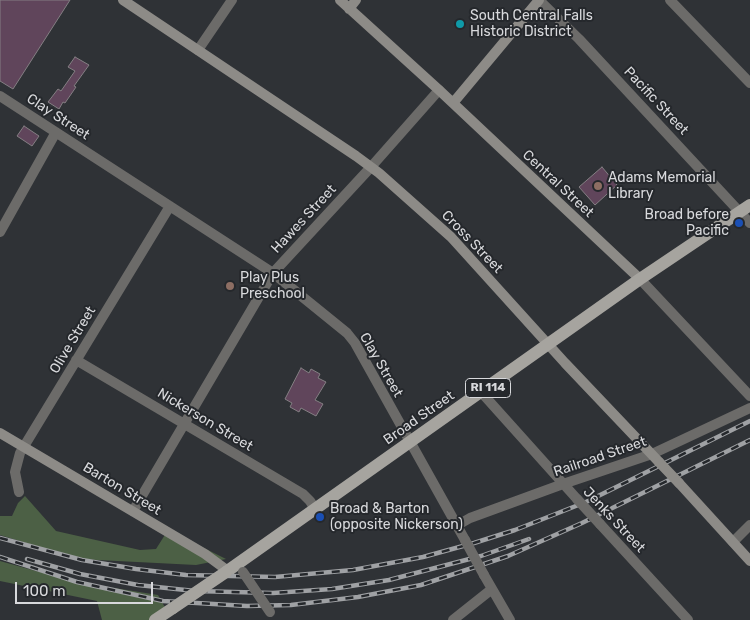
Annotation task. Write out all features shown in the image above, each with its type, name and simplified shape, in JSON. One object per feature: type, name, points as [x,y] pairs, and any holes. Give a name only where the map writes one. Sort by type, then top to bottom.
[{"type":"main road","name":"Cross Street","points":[[123,0],[371,167],[451,237],[750,561]]},
{"type":"main road","name":"Central Street","points":[[340,0],[439,90],[640,279]]},
{"type":"main road","points":[[349,9],[356,0]]},
{"type":"main road","points":[[453,104],[539,0]]},
{"type":"main road","name":"Broad Street","points":[[155,620],[234,570],[315,509],[640,279],[745,209]]},
{"type":"main road","name":"Barton Street","points":[[0,433],[219,563],[234,570]]},
{"type":"street","points":[[198,50],[232,0]]},
{"type":"street","name":"Pacific Street","points":[[539,0],[745,209],[750,223]]},
{"type":"street","points":[[670,0],[750,83]]},
{"type":"street","name":"Hawes Street","points":[[133,512],[273,273],[439,90]]},
{"type":"street","name":"Clay Street","points":[[0,96],[273,273],[351,338],[510,620]]},
{"type":"street","points":[[0,232],[56,132]]},
{"type":"street","name":"Olive Street","points":[[19,492],[15,472],[17,459],[170,206]]},
{"type":"street","name":"Central Street","points":[[640,279],[750,396]]},
{"type":"street","name":"Nickerson Street","points":[[76,360],[303,494],[310,500],[315,509]]},
{"type":"street","name":"Jenks Street","points":[[481,392],[688,620]]},
{"type":"street","name":"Railroad Street","points":[[456,526],[470,518],[563,484],[655,458],[750,408]]},
{"type":"street","points":[[733,542],[750,525]]},
{"type":"street","name":"Barton Street","points":[[234,570],[272,616]]},
{"type":"street","points":[[453,620],[492,589]]},
{"type":"green space","points":[[25,496],[56,531],[140,550],[156,549],[168,530],[226,559],[196,565],[78,559],[0,535],[0,516],[12,516],[18,503]]},
{"type":"green space","points":[[0,561],[102,586],[158,595],[167,611],[155,620],[102,620],[97,601],[0,581]]},
{"type":"building","points":[[0,0],[70,0],[13,89],[0,81]]},
{"type":"building","points":[[75,57],[89,65],[74,86],[76,87],[59,109],[48,102],[58,89],[61,91],[75,71],[68,67]]},
{"type":"building","points":[[24,126],[39,136],[32,146],[17,136]]},
{"type":"building","name":"Adams Memorial Library","points":[[602,167],[617,185],[595,205],[579,187]]},
{"type":"building","points":[[301,368],[309,373],[311,369],[320,374],[318,378],[326,382],[315,400],[323,404],[316,416],[301,408],[299,412],[290,407],[292,403],[285,399]]},
{"type":"railway","points":[[0,538],[82,560],[186,575],[275,577],[353,570],[423,557],[515,530],[586,502],[750,421]]},
{"type":"railway","points":[[0,557],[77,582],[163,601],[247,606],[291,605],[358,597],[421,585],[508,556],[582,523],[750,440]]},
{"type":"railway","points":[[27,559],[80,574],[138,585],[195,591],[273,593],[332,589],[389,580],[481,556],[529,539]]},
{"type":"place","name":"South Central Falls Historic District","points":[[460,24]]},
{"type":"place","name":"Adams Memorial Library","points":[[598,186]]},
{"type":"place","name":"Broad before Pacific","points":[[739,223]]},
{"type":"place","name":"Play Plus Preschool","points":[[230,286]]},
{"type":"place","name":"Broad & Barton (opposite Nickerson)","points":[[320,517]]}]
